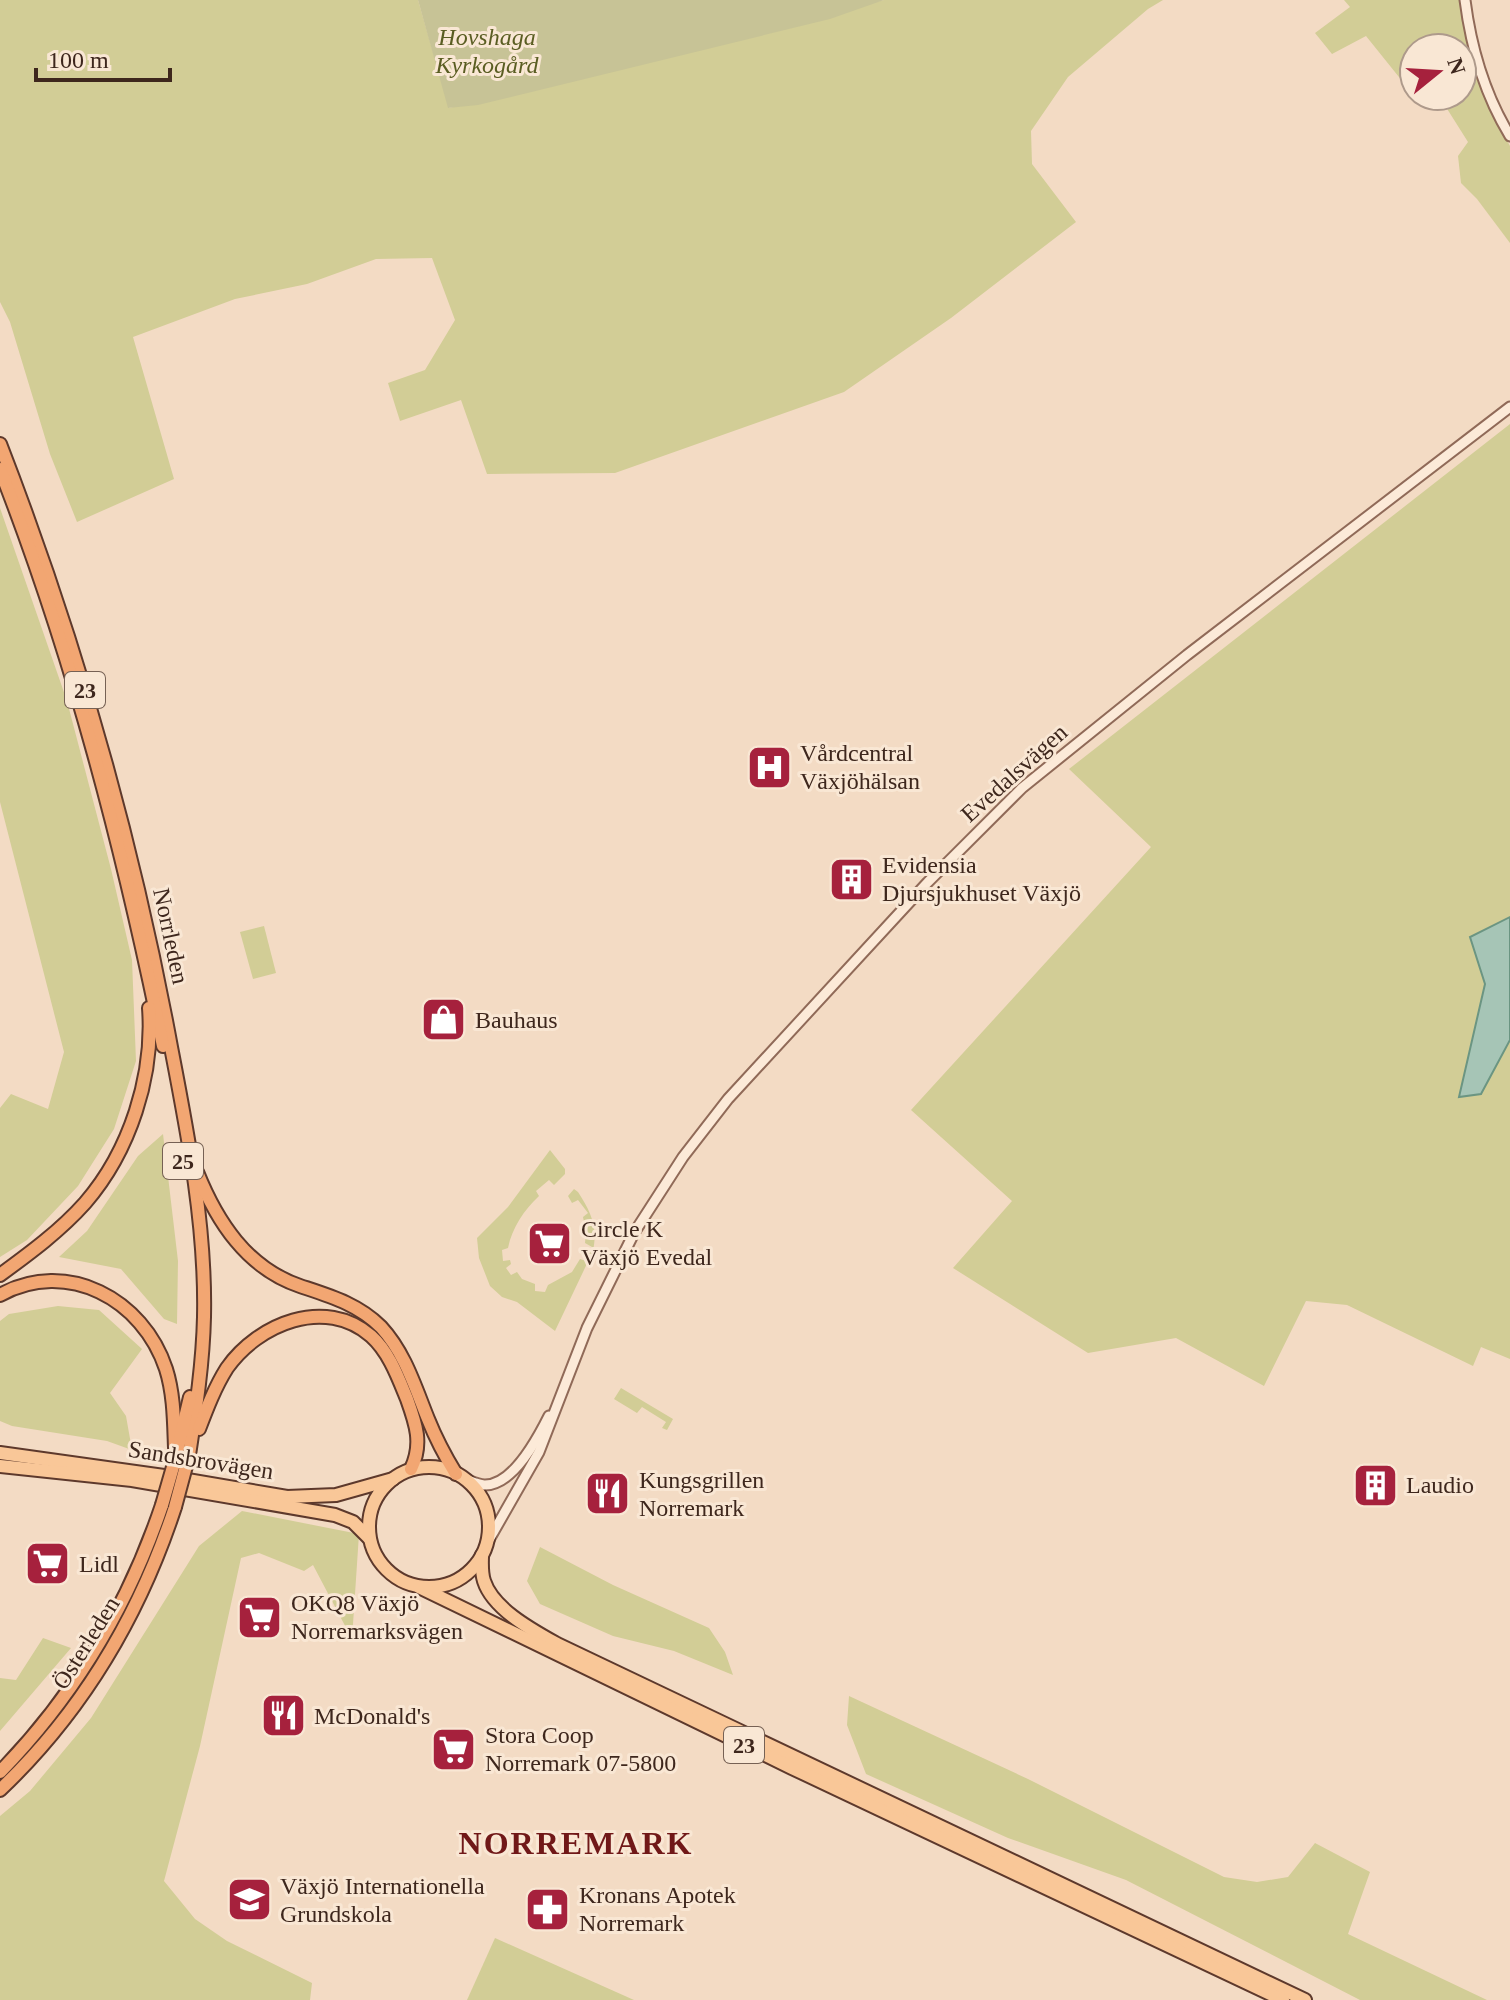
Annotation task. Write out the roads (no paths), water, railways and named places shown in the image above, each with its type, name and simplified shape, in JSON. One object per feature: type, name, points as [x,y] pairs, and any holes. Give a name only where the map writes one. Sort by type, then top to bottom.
[{"type":"highway","name":"Norrleden","points":[[0,444],[40,552],[106,761],[151,942],[189,1147],[201,1237],[205,1315],[189,1455]]},
{"type":"highway","name":"Norrleden","points":[[0,469],[37,569],[98,763],[132,898],[174,1103],[189,1202],[197,1315],[192,1383],[175,1460]]},
{"type":"highway","name":"23","points":[[0,1275],[49,1238],[85,1203],[111,1166],[125,1139],[137,1109],[148,1050],[147,972]]},
{"type":"highway","name":"23","points":[[189,1147],[198,1175],[218,1215],[240,1247],[283,1279],[349,1304],[370,1317],[389,1337],[406,1365],[438,1443],[461,1476]]},
{"type":"highway","points":[[0,1295],[39,1281],[69,1281],[105,1293],[131,1312],[154,1342],[166,1368],[174,1417],[175,1460]]},
{"type":"highway","points":[[189,1455],[209,1403],[228,1367],[248,1346],[273,1329],[300,1318],[317,1316],[356,1326],[371,1336],[390,1360],[417,1431],[418,1448],[411,1469]]},
{"type":"highway","name":"Österleden","points":[[0,1790],[54,1731],[104,1661],[140,1596],[189,1455]]},
{"type":"highway","name":"Österleden","points":[[0,1772],[61,1702],[101,1641],[169,1506],[175,1460]]},
{"type":"main road","name":"Sandsbrovägen","points":[[0,1453],[287,1497],[336,1495],[393,1479]]},
{"type":"main road","name":"Sandsbrovägen","points":[[0,1466],[132,1480],[335,1515],[353,1522],[369,1538]]},
{"type":"main road","points":[[369,1538],[370,1511],[383,1488],[393,1479],[411,1469],[434,1467],[461,1476]]},
{"type":"main road","name":"23","points":[[461,1476],[484,1504],[489,1524],[483,1577],[493,1595],[520,1620],[557,1644],[1305,2000]]},
{"type":"main road","name":"23","points":[[369,1538],[383,1566],[401,1581],[1283,2000]]},
{"type":"main road","points":[[419,1587],[451,1583],[469,1572],[484,1550]]},
{"type":"street","points":[[1465,0],[1482,78],[1510,136]]},
{"type":"street","name":"Evedalsvägen","points":[[484,1550],[539,1452],[595,1310],[634,1233],[683,1157],[728,1099],[928,882],[1022,788],[1124,704],[1510,407]]},
{"type":"street","name":"Evedalsvägen","points":[[461,1476],[478,1484],[492,1484],[510,1473],[540,1433],[566,1381]]},
{"type":"place","name":"Vårdcentral Växjöhälsan","points":[[769,767]]},
{"type":"place","name":"Evidensia Djursjukhuset Växjö","points":[[851,879]]},
{"type":"place","name":"Bauhaus","points":[[444,1020]]},
{"type":"place","name":"Circle K Växjö Evedal","points":[[550,1243]]},
{"type":"place","name":"Laudio","points":[[1375,1485]]},
{"type":"place","name":"Kungsgrillen Norremark","points":[[608,1494]]},
{"type":"place","name":"Lidl","points":[[48,1564]]},
{"type":"place","name":"OKQ8 Växjö Norremarksvägen","points":[[260,1617]]},
{"type":"place","name":"McDonald's","points":[[283,1716]]},
{"type":"place","name":"Stora Coop Norremark 07-5800","points":[[454,1749]]},
{"type":"place","name":"Växjö Internationella Grundskola","points":[[249,1900]]},
{"type":"place","name":"Kronans Apotek Norremark","points":[[548,1909]]},
{"type":"district","name":"NORREMARK","points":[[576,1843]]},
{"type":"park label","name":"Hovshaga Kyrkogård","points":[[487,51]]}]
